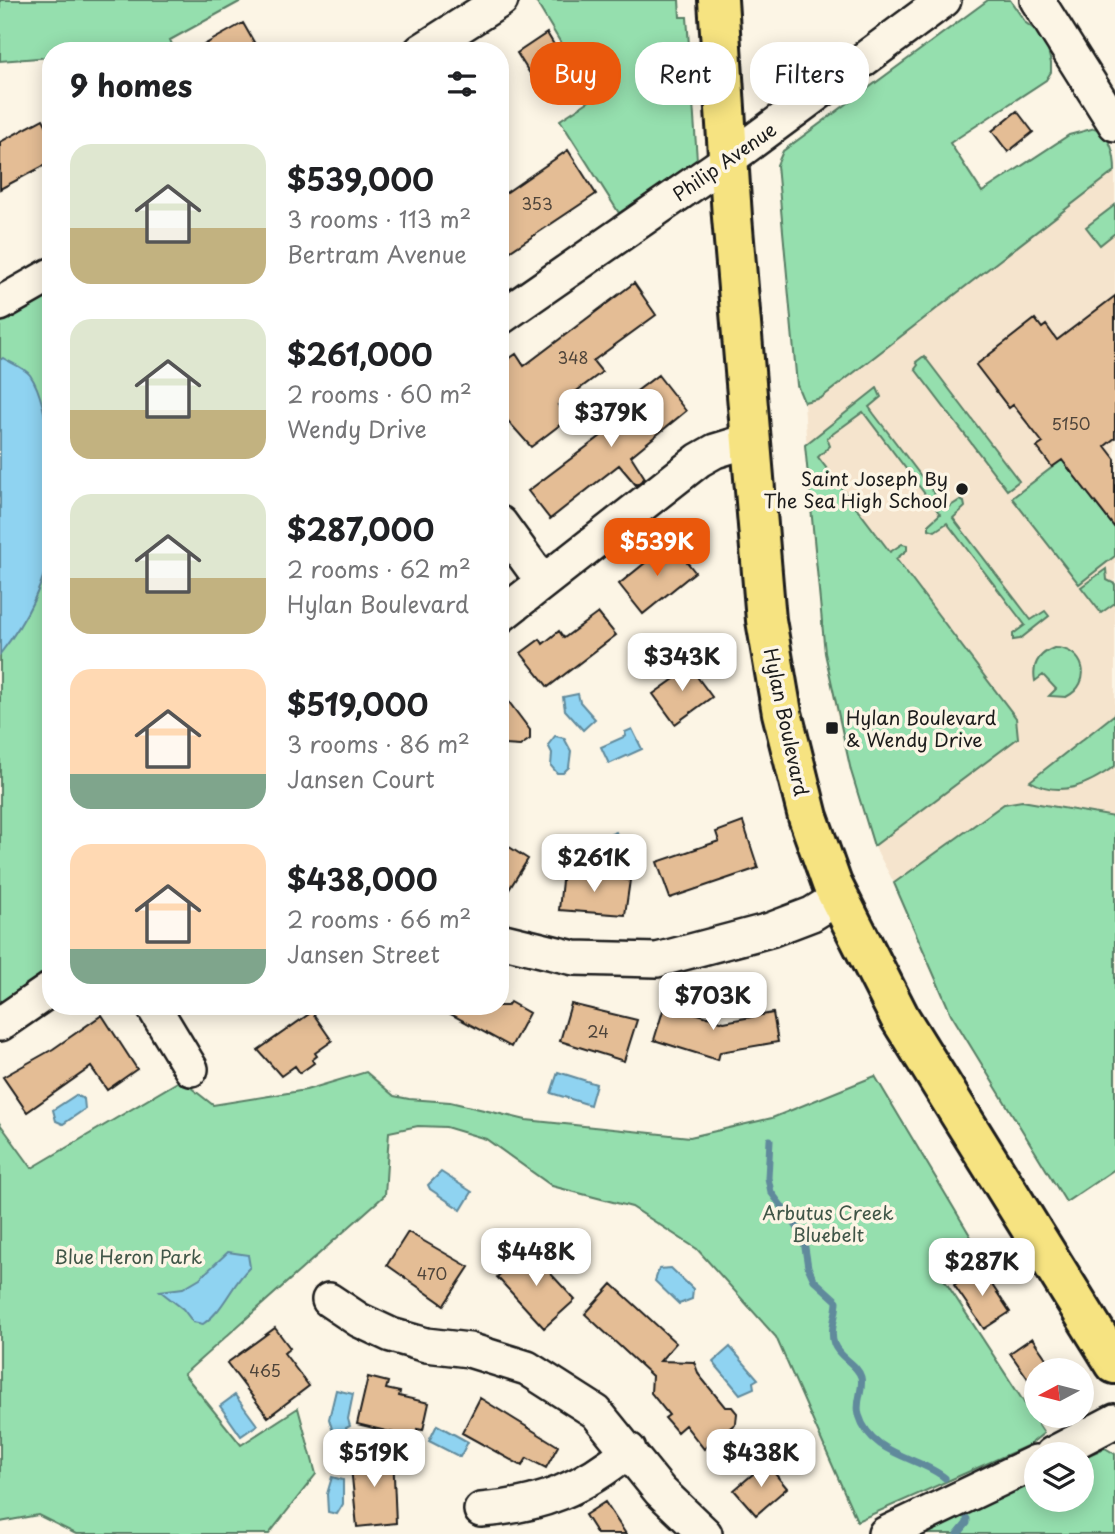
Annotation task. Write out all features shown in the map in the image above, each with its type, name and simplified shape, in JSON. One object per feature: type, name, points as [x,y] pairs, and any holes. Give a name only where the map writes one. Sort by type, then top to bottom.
[{"type":"main road","name":"Hylan Boulevard","points":[[718,0],[766,620],[777,688],[808,817],[839,897],[900,1018],[947,1098],[1115,1364]]},
{"type":"street","points":[[435,42],[500,0]]},
{"type":"street","name":"Philip Avenue","points":[[509,312],[729,159],[944,0]]},
{"type":"street","points":[[1037,0],[1115,124]]},
{"type":"street","points":[[0,304],[42,280]]},
{"type":"street","points":[[509,609],[706,456],[751,440]]},
{"type":"street","points":[[509,535],[543,582]]},
{"type":"street","points":[[509,942],[575,958],[657,960],[781,926],[812,914],[839,897]]},
{"type":"street","points":[[0,1024],[42,995]]},
{"type":"street","points":[[158,1015],[191,1069]]},
{"type":"street","points":[[329,1300],[359,1320],[391,1335],[426,1345],[469,1350],[527,1368],[596,1412],[660,1490],[705,1534]]},
{"type":"street","points":[[1075,1442],[1115,1421]]},
{"type":"street","points":[[481,1510],[510,1508],[574,1489],[602,1473],[629,1450]]},
{"type":"street","points":[[885,1534],[1024,1468]]},
{"type":"shaded area","name":"Saint Joseph By The Sea High School","points":[[1115,171],[1115,817],[1022,801],[1004,804],[894,883],[871,840],[836,712],[825,653],[812,534],[804,402],[821,398]]},
{"type":"green space","points":[[0,0],[243,0],[170,40],[171,42],[42,42],[42,58],[0,61]]},
{"type":"green space","points":[[535,0],[679,0],[680,17],[687,17],[689,42],[635,42],[635,105],[693,105],[697,160],[619,213],[560,120],[583,105],[621,105],[621,42],[560,42]]},
{"type":"green space","points":[[988,0],[1010,0],[1026,23],[1042,35],[1046,42],[1051,72],[1046,80],[950,143],[982,192],[1069,135],[1095,128],[1105,135],[1111,146],[1115,171],[821,398],[804,402],[797,385],[777,165],[783,151],[845,105],[869,105],[869,88]]},
{"type":"green space","points":[[1115,205],[1115,233],[1100,245],[1086,227]]},
{"type":"green space","points":[[42,297],[42,975],[0,1005],[0,321]]},
{"type":"green space","points":[[924,356],[1019,481],[1007,490],[915,369],[918,365],[916,362]]},
{"type":"green space","points":[[877,388],[881,397],[869,407],[874,414],[946,509],[960,500],[964,502],[965,507],[953,518],[1031,620],[1045,611],[1049,616],[1020,639],[1013,640],[1013,634],[1025,625],[947,523],[935,531],[929,529],[929,524],[940,514],[863,412],[827,438],[830,446],[818,457],[890,552],[902,544],[907,545],[907,550],[896,559],[1016,718],[1018,738],[874,846],[851,771],[825,653],[805,445]]},
{"type":"green space","points":[[1062,460],[1115,528],[1115,556],[1079,584],[1012,498]]},
{"type":"green space","points":[[1106,569],[1107,580],[1115,584],[1115,603],[1101,613],[1081,587]]},
{"type":"green space","points":[[1054,648],[1073,654],[1082,667],[1080,683],[1075,691],[1066,697],[1049,696],[1056,689],[1043,675],[1035,681],[1037,661],[1044,653]]},
{"type":"green space","points":[[1115,714],[1115,766],[1085,783],[1064,789],[1053,789],[1030,781]]},
{"type":"green space","points":[[1022,801],[1115,817],[1115,1169],[1066,1202],[951,1014],[894,883],[1004,804]]},
{"type":"green space","points":[[366,1072],[394,1096],[450,1102],[526,1120],[690,1137],[772,1118],[875,1076],[977,1247],[941,1275],[1024,1402],[1024,1428],[1041,1428],[1044,1433],[1033,1442],[1024,1442],[1024,1447],[857,1521],[776,1337],[697,1249],[632,1207],[552,1186],[486,1139],[446,1127],[418,1126],[389,1132],[385,1195],[184,1374],[241,1445],[298,1408],[316,1474],[269,1534],[76,1534],[38,1515],[0,1522],[0,1124],[32,1168],[181,1080],[213,1105],[306,1090]]},
{"type":"green space","points":[[1105,1448],[1115,1454],[1115,1534],[923,1534],[1024,1486],[1024,1512],[1094,1512],[1094,1453]]},
{"type":"water","points":[[3,358],[28,372],[42,407],[42,581],[25,617],[0,654],[0,360]]},
{"type":"water","points":[[578,694],[580,702],[595,719],[583,730],[565,710],[563,697]]},
{"type":"water","points":[[632,729],[642,749],[609,764],[601,747],[626,736],[625,732]]},
{"type":"water","points":[[555,736],[564,738],[571,751],[569,767],[563,773],[557,773],[551,766],[552,753],[548,745]]},
{"type":"water","points":[[616,832],[622,848],[595,859],[589,843]]},
{"type":"water","points":[[558,1072],[596,1084],[590,1105],[551,1093]]},
{"type":"water","points":[[76,1095],[84,1099],[85,1109],[63,1124],[56,1121],[53,1110]]},
{"type":"water","points":[[441,1172],[472,1192],[461,1210],[430,1189],[428,1185]]},
{"type":"water","points":[[228,1252],[248,1255],[250,1267],[217,1311],[203,1324],[193,1322],[183,1309],[160,1291],[183,1288],[200,1278]]},
{"type":"water","points":[[671,1268],[693,1289],[692,1299],[679,1304],[655,1281],[659,1269]]},
{"type":"water","points":[[730,1347],[758,1379],[753,1382],[754,1388],[740,1394],[713,1362]]},
{"type":"water","points":[[336,1390],[353,1394],[348,1419],[350,1426],[346,1428],[347,1431],[338,1435],[337,1431],[333,1432],[329,1419]]},
{"type":"water","points":[[235,1395],[257,1425],[241,1436],[220,1406]]},
{"type":"water","points":[[437,1425],[468,1442],[460,1457],[429,1441]]},
{"type":"water","points":[[332,1477],[343,1480],[343,1504],[337,1514],[328,1512],[327,1494]]},
{"type":"building","points":[[243,23],[254,42],[209,42]]},
{"type":"building","points":[[547,33],[552,42],[534,42]]},
{"type":"building","points":[[530,44],[530,74],[517,53]]},
{"type":"building","points":[[1017,111],[1033,132],[1008,152],[992,131]]},
{"type":"building","points":[[42,120],[42,167],[0,189],[0,142]]},
{"type":"building","points":[[568,150],[596,194],[509,252],[509,191]]},
{"type":"building","points":[[634,283],[656,315],[593,361],[602,372],[558,405],[569,418],[531,447],[509,422],[509,359],[516,354],[524,366]]},
{"type":"building","points":[[1115,296],[1115,438],[1105,446],[1115,459],[1115,528],[1062,460],[1052,467],[1037,447],[1043,443],[1013,405],[1009,408],[976,365],[1035,319],[1042,328],[1046,325],[1057,340]]},
{"type":"building","points":[[658,375],[686,411],[631,456],[645,478],[636,485],[619,465],[550,519],[528,491],[638,408],[629,397]]},
{"type":"building","points":[[671,542],[695,572],[643,614],[619,584]]},
{"type":"building","points":[[598,613],[616,635],[548,687],[521,653],[540,639],[543,644],[559,631],[564,638]]},
{"type":"building","points":[[684,659],[712,697],[675,724],[653,694],[674,679],[668,671]]},
{"type":"building","points":[[509,702],[530,730],[530,739],[520,746],[509,745]]},
{"type":"building","points":[[743,822],[758,868],[670,898],[657,862],[719,841],[716,832]]},
{"type":"building","points":[[509,847],[528,859],[509,890]]},
{"type":"building","points":[[563,871],[630,880],[625,915],[559,910]]},
{"type":"building","points":[[509,1003],[529,1013],[511,1047],[452,1015],[509,1015]]},
{"type":"building","points":[[571,1004],[637,1020],[624,1061],[560,1041]]},
{"type":"building","points":[[665,1004],[724,1022],[773,1013],[778,1042],[720,1052],[718,1060],[654,1040]]},
{"type":"building","points":[[102,1015],[137,1069],[107,1090],[91,1067],[27,1112],[3,1077],[53,1049]]},
{"type":"building","points":[[308,1015],[314,1015],[332,1041],[315,1053],[317,1056],[312,1060],[314,1063],[300,1073],[295,1066],[281,1076],[258,1050]]},
{"type":"building","points":[[408,1232],[469,1267],[444,1305],[387,1265]]},
{"type":"building","points":[[528,1249],[575,1300],[544,1328],[497,1277]]},
{"type":"building","points":[[980,1267],[1010,1312],[984,1329],[954,1285]]},
{"type":"building","points":[[612,1284],[676,1343],[660,1361],[694,1362],[699,1375],[725,1407],[732,1407],[737,1413],[736,1423],[704,1449],[685,1425],[677,1432],[665,1418],[669,1415],[651,1393],[652,1376],[585,1314]]},
{"type":"building","points":[[275,1328],[290,1348],[284,1353],[309,1386],[268,1417],[227,1363]]},
{"type":"building","points":[[1032,1338],[1046,1358],[1024,1358],[1024,1373],[1010,1353]]},
{"type":"building","points":[[368,1377],[388,1382],[386,1389],[400,1392],[399,1396],[429,1403],[423,1430],[417,1429],[415,1438],[357,1424]]},
{"type":"building","points":[[480,1398],[558,1446],[546,1468],[527,1458],[522,1466],[462,1433]]},
{"type":"building","points":[[393,1453],[396,1523],[357,1527],[350,1457]]},
{"type":"building","points":[[766,1463],[787,1488],[756,1515],[734,1490]]},
{"type":"building","points":[[605,1502],[626,1534],[597,1534],[585,1515]]},
{"type":"waterway","points":[[770,1140],[768,1178],[771,1192],[803,1235],[808,1267],[814,1280],[837,1301],[833,1328],[834,1344],[861,1377],[858,1410],[865,1429],[885,1447],[945,1478]]},
{"type":"waterway","points":[[958,1534],[967,1519]]},
{"type":"place","name":"Saint Joseph By The Sea High School","points":[[962,489]]},
{"type":"place","name":"Hylan Boulevard & Wendy Drive","points":[[832,728]]},
{"type":"park label","name":"Arbutus Creek Bluebelt","points":[[828,1223]]},
{"type":"park label","name":"Blue Heron Park","points":[[128,1256]]}]
